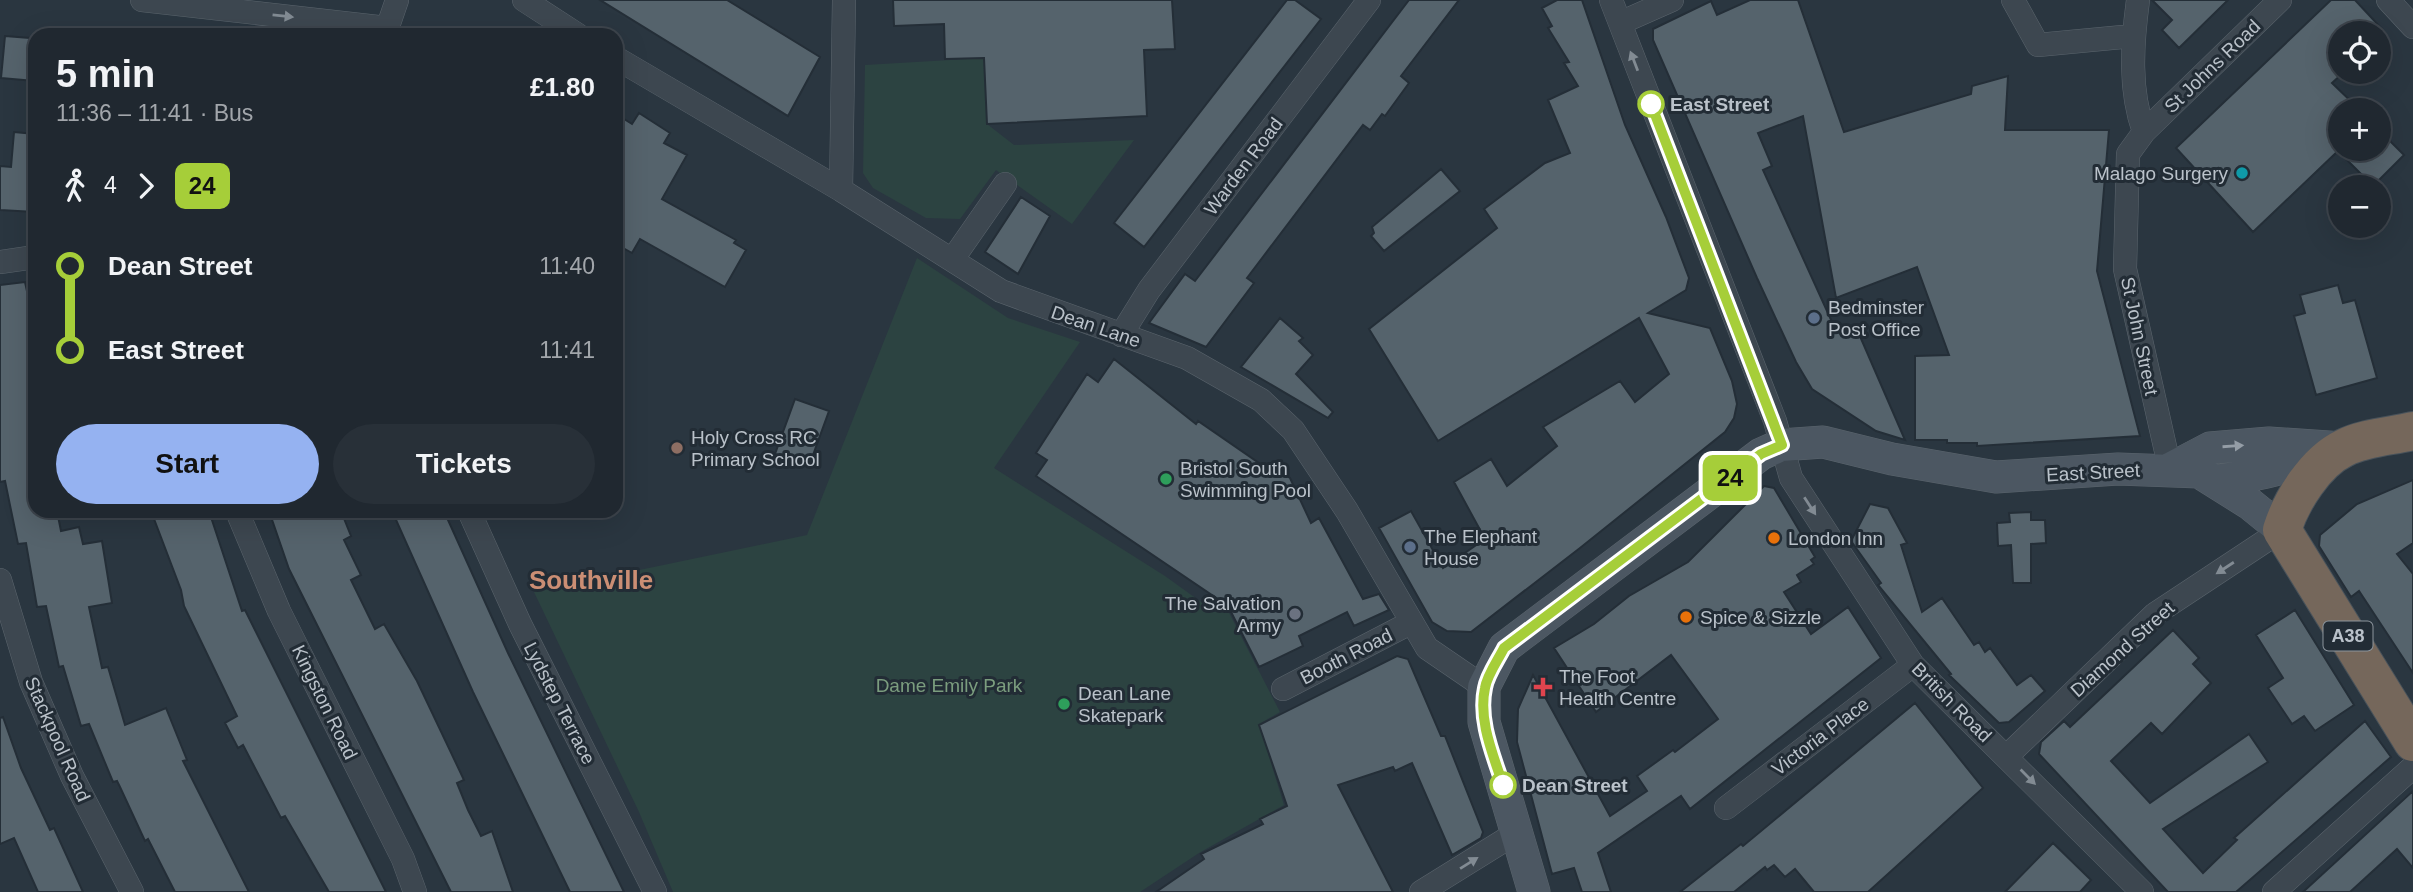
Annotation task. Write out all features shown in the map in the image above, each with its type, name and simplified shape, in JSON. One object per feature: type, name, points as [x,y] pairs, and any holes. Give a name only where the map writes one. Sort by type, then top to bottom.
[{"type":"highway","points":[[2282,530],[2287,516],[2319,468],[2343,448],[2413,431]]},
{"type":"highway","name":"A38","points":[[2282,530],[2413,742]]},
{"type":"main road","name":"East Street","points":[[1782,445],[1823,442],[1905,461],[1996,477],[2118,469],[2199,472],[2216,481],[2282,530]]},
{"type":"main road","name":"East Street","points":[[2170,469],[2210,448],[2269,443],[2343,448]]},
{"type":"main road","points":[[1534,892],[1484,722],[1485,687],[1504,648],[1761,454],[1782,445]]},
{"type":"main road","points":[[2216,481],[2268,469],[2291,468],[2343,448]]},
{"type":"street","points":[[142,0],[362,28]]},
{"type":"street","points":[[387,28],[397,0]]},
{"type":"street","points":[[524,0],[567,28]]},
{"type":"street","points":[[841,190],[844,0]]},
{"type":"street","name":"Warden Road","points":[[1121,335],[1149,290],[1368,0]]},
{"type":"street","points":[[1611,0],[1782,445]]},
{"type":"street","points":[[1620,23],[1672,0]]},
{"type":"street","points":[[2013,0],[2038,45],[2133,36]]},
{"type":"street","points":[[2138,0],[2133,36],[2134,104],[2144,132]]},
{"type":"street","name":"St Johns Road","points":[[2144,132],[2280,0]]},
{"type":"street","points":[[2388,0],[2413,27]]},
{"type":"street","name":"Dean Lane","points":[[623,62],[841,190],[1000,291],[1187,358],[1248,391],[1293,430],[1347,511],[1427,648],[1485,687]]},
{"type":"street","name":"St John Street","points":[[2144,132],[2128,154],[2125,269],[2170,469]]},
{"type":"street","points":[[952,260],[1005,184]]},
{"type":"street","points":[[0,262],[28,258]]},
{"type":"street","name":"British Road","points":[[1782,445],[1791,478],[1913,665],[2142,892]]},
{"type":"street","name":"Kingston Road","points":[[240,518],[279,611],[403,859],[415,892]]},
{"type":"street","name":"Lydstep Terrace","points":[[472,518],[520,624],[655,892]]},
{"type":"street","name":"Diamond Street","points":[[2007,757],[2155,614],[2282,530]]},
{"type":"street","name":"Stackpool Road","points":[[0,580],[31,682],[72,776],[132,892]]},
{"type":"street","name":"Booth Road","points":[[1283,688],[1410,623]]},
{"type":"street","name":"Victoria Place","points":[[1726,808],[1913,665]]},
{"type":"street","points":[[2274,892],[2413,767]]},
{"type":"street","points":[[1421,892],[1516,833]]},
{"type":"green space","points":[[984,58],[987,124],[1014,145],[1134,140],[1072,224],[996,170],[960,219],[926,218],[873,188],[863,173],[865,65]]},
{"type":"green space","name":"Dame Emily Park","points":[[917,258],[1008,318],[1080,342],[994,468],[1165,576],[1215,612],[1224,603],[1280,712],[1259,724],[1284,805],[1199,853],[1140,892],[673,892],[639,812],[534,592],[807,535]]},
{"type":"building","points":[[600,0],[727,0],[820,57],[788,116]]},
{"type":"building","points":[[893,0],[1172,0],[1175,49],[1144,50],[1147,116],[987,124],[984,58],[945,59],[944,24],[894,26]]},
{"type":"building","points":[[1287,0],[1295,0],[1321,19],[1144,247],[1114,223]]},
{"type":"building","points":[[1409,0],[1459,0],[1401,76],[1409,83],[1385,116],[1382,114],[1370,130],[1363,125],[1247,278],[1254,283],[1206,347],[1149,323],[1185,274],[1195,281]]},
{"type":"building","points":[[1557,0],[1582,0],[1625,125],[1666,217],[1689,278],[1686,290],[1648,313],[1710,328],[1732,381],[1737,404],[1734,418],[1725,432],[1580,548],[1471,632],[1447,631],[1432,622],[1379,528],[1411,511],[1443,568],[1485,539],[1454,482],[1491,459],[1507,486],[1557,446],[1543,427],[1620,381],[1635,402],[1669,374],[1639,318],[1438,441],[1369,329],[1497,228],[1484,209],[1545,163],[1570,153],[1548,100],[1578,86],[1564,63],[1569,62],[1548,28],[1552,26],[1542,8]]},
{"type":"building","points":[[1750,0],[1798,0],[1844,132],[1971,94],[1972,86],[2008,76],[2005,130],[2109,130],[2097,271],[2140,436],[1977,446],[1977,443],[1947,443],[1947,440],[1915,440],[1915,356],[1949,355],[1917,267],[1836,298],[1803,116],[1758,133],[1772,166],[1763,170],[1837,333],[1856,327],[1905,440],[1876,431],[1812,389],[1796,362],[1757,278],[1653,40],[1653,29],[1711,1],[1717,15]]},
{"type":"building","points":[[2152,0],[2228,0],[2179,48],[2162,30],[2172,20]]},
{"type":"building","points":[[2331,0],[2355,0],[2375,21],[2328,21],[2328,84],[2333,84],[2348,98],[2328,98],[2328,161],[2253,232],[2176,148]]},
{"type":"building","points":[[5,36],[28,38],[28,80],[1,78]]},
{"type":"building","points":[[639,113],[670,133],[664,143],[687,155],[662,199],[736,240],[734,243],[746,250],[725,287],[640,239],[632,253],[623,248],[623,118],[632,124]]},
{"type":"building","points":[[14,132],[28,133],[28,212],[0,210],[0,166],[11,167]]},
{"type":"building","points":[[2391,142],[2404,155],[2384,175],[2362,175],[2348,161],[2391,161]]},
{"type":"building","points":[[1441,169],[1460,191],[1384,251],[1371,236],[1374,233],[1372,227]]},
{"type":"building","points":[[1021,197],[1050,216],[1018,274],[985,252]]},
{"type":"building","points":[[25,282],[28,296],[28,518],[58,518],[61,531],[79,527],[83,544],[102,541],[112,603],[89,607],[102,668],[108,667],[125,725],[166,708],[187,760],[183,761],[249,892],[175,892],[148,839],[145,841],[117,781],[113,782],[89,724],[81,726],[63,666],[59,667],[46,606],[37,607],[26,543],[18,544],[5,481],[0,482],[0,285]]},
{"type":"building","points":[[2338,285],[2343,303],[2355,300],[2377,378],[2316,395],[2294,316],[2305,313],[2300,295]]},
{"type":"building","points":[[1280,318],[1303,338],[1299,341],[1313,355],[1296,374],[1333,412],[1328,418],[1241,367]]},
{"type":"building","name":"Bristol South Swimming Pool","points":[[1114,359],[1196,424],[1198,421],[1272,472],[1275,468],[1290,478],[1311,523],[1319,518],[1363,599],[1379,594],[1389,610],[1354,626],[1347,612],[1299,636],[1303,646],[1259,667],[1228,606],[1036,476],[1047,460],[1036,453],[1087,374],[1098,382]]},
{"type":"building","points":[[795,399],[829,411],[809,466],[775,454]]},
{"type":"building","points":[[2413,480],[2413,543],[2397,554],[2413,574],[2413,673],[2359,591],[2351,597],[2319,546],[2320,535],[2357,504]]},
{"type":"building","points":[[1764,486],[1774,488],[1815,557],[1811,560],[1814,564],[1797,575],[1801,582],[1784,592],[1811,634],[1848,607],[1881,658],[1690,809],[1681,796],[1598,853],[1611,892],[1582,892],[1574,868],[1552,874],[1517,742],[1518,709],[1533,675],[1610,816],[1647,791],[1637,776],[1673,750],[1675,752],[1718,719],[1671,655],[1596,712],[1554,648],[1594,624],[1629,596],[1688,562]]},
{"type":"building","points":[[1870,504],[1888,508],[1907,543],[1901,545],[1922,612],[1942,598],[1974,645],[1979,642],[1985,652],[1990,648],[2017,685],[2031,675],[2045,691],[2009,722],[1999,723],[1949,675],[1951,674],[1878,585],[1881,583],[1851,541]]},
{"type":"building","points":[[2031,512],[2031,520],[2045,520],[2046,543],[2031,544],[2031,583],[2013,583],[2011,545],[1998,546],[1997,523],[2010,522],[2009,513]]},
{"type":"building","points":[[154,518],[211,518],[242,611],[245,610],[386,892],[329,892],[285,816],[281,818],[243,745],[238,748],[225,723],[237,716],[184,606],[181,590]]},
{"type":"building","points":[[271,518],[344,518],[351,536],[344,540],[361,575],[351,580],[375,629],[384,624],[417,681],[464,780],[457,783],[468,810],[481,836],[492,831],[513,892],[451,892],[289,569]]},
{"type":"building","points":[[395,518],[447,518],[508,653],[624,892],[570,892],[473,692]]},
{"type":"building","points":[[2295,610],[2354,705],[2315,731],[2304,716],[2292,724],[2268,688],[2283,678],[2256,635]]},
{"type":"building","points":[[2173,630],[2199,658],[2193,664],[2211,683],[2162,734],[2151,723],[2111,761],[2150,803],[2249,734],[2268,762],[2163,829],[2203,873],[2237,840],[2234,838],[2365,721],[2391,757],[2236,892],[2168,892],[2039,754],[2041,742],[2064,721],[2070,727]]},
{"type":"building","points":[[1397,656],[1408,659],[1441,736],[1445,736],[1483,832],[1481,838],[1452,855],[1412,763],[1395,771],[1393,767],[1338,785],[1393,892],[1156,892],[1204,859],[1201,854],[1263,824],[1260,819],[1287,806],[1259,725]]},
{"type":"building","points":[[1915,703],[1983,788],[1868,892],[1814,892],[1795,869],[1785,877],[1774,865],[1767,870],[1765,867],[1734,892],[1680,892],[1741,844],[1743,846]]},
{"type":"building","points":[[3,717],[21,768],[50,830],[54,828],[83,892],[38,892],[14,838],[0,844],[0,718]]},
{"type":"building","points":[[2413,791],[2413,868],[2397,849],[2350,892],[2303,892]]},
{"type":"building","points":[[2053,843],[2091,880],[2080,892],[2005,892]]},
{"type":"bus line","name":"24","points":[[1503,785],[1484,722],[1484,705],[1485,687],[1504,648],[1761,454],[1782,445],[1651,104]]},
{"type":"place","name":"East Street","points":[[1651,104]]},
{"type":"place","name":"Malago Surgery","points":[[2242,173]]},
{"type":"place","name":"Bedminster Post Office","points":[[1814,318]]},
{"type":"place","name":"Holy Cross RC Primary School","points":[[677,448]]},
{"type":"place","name":"Bristol South Swimming Pool","points":[[1166,479]]},
{"type":"place","name":"London Inn","points":[[1774,538]]},
{"type":"place","name":"The Elephant House","points":[[1410,547]]},
{"type":"place","name":"The Salvation Army","points":[[1295,614]]},
{"type":"place","name":"Spice & Sizzle","points":[[1686,617]]},
{"type":"place","name":"The Foot Health Centre","points":[[1543,687]]},
{"type":"place","name":"Dean Lane Skatepark","points":[[1064,704]]},
{"type":"place","name":"Dean Street","points":[[1503,785]]},
{"type":"district","name":"Southville","points":[[591,580]]}]
